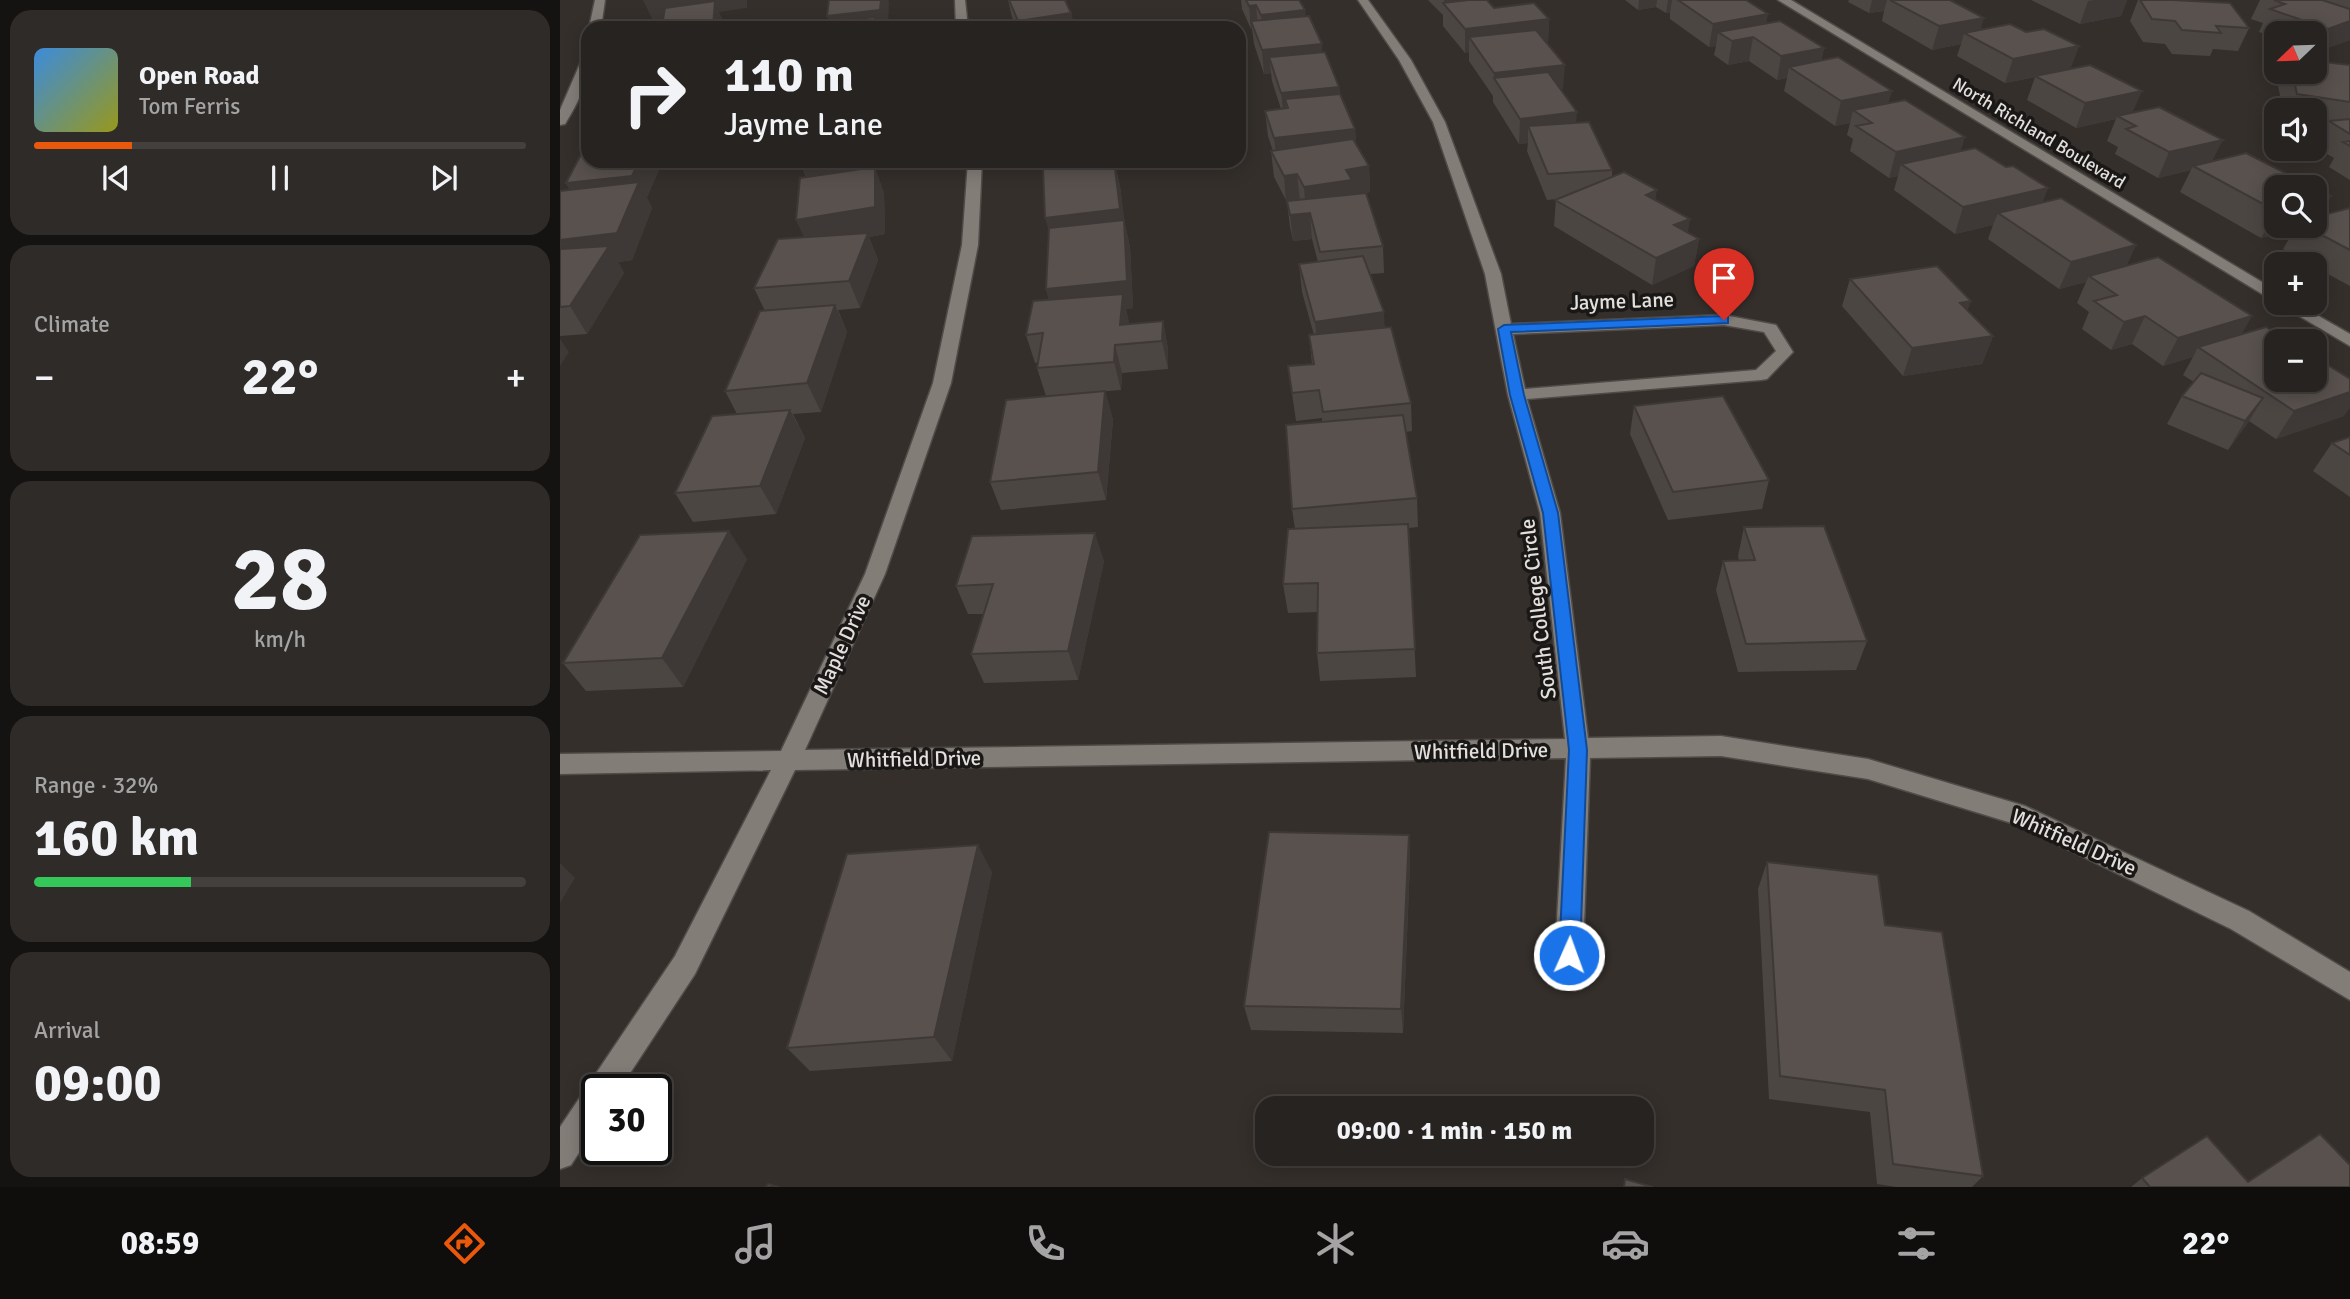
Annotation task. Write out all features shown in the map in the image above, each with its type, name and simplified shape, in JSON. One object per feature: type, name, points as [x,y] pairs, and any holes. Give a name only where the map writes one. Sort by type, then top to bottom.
[{"type":"street","points":[[596,21],[600,0]]},
{"type":"street","points":[[960,0],[962,21]]},
{"type":"street","name":"South College Circle","points":[[1363,0],[1405,60],[1439,122],[1493,274],[1517,395],[1550,513],[1578,750],[1569,955]]},
{"type":"street","name":"North Richland Boulevard","points":[[1783,0],[2264,290]]},
{"type":"street","points":[[560,121],[575,96],[581,79]]},
{"type":"street","name":"Maple Drive","points":[[613,1074],[685,965],[788,761],[875,574],[942,383],[970,245],[975,168]]},
{"type":"street","points":[[2306,315],[2350,341]]},
{"type":"street","name":"Jayme Lane","points":[[1504,329],[1724,320],[1770,328],[1785,352],[1760,375],[1517,395]]},
{"type":"street","name":"Whitfield Drive","points":[[560,764],[1721,746],[1868,769],[2012,813],[2240,920],[2350,987]]},
{"type":"street","points":[[560,1154],[581,1122]]},
{"type":"building","points":[[829,0],[881,0],[880,10],[827,16]]},
{"type":"building","points":[[1009,0],[1065,0],[1071,13],[1018,21]]},
{"type":"building","points":[[1246,0],[1299,0],[1305,10],[1261,15],[1256,5],[1249,6]]},
{"type":"building","points":[[1487,0],[1494,8],[1534,3],[1549,19],[1465,29],[1443,3]]},
{"type":"building","points":[[1678,0],[1746,0],[1768,14],[1713,24]]},
{"type":"building","points":[[1890,0],[1950,0],[1984,18],[1939,26]]},
{"type":"building","points":[[2140,0],[2230,3],[2249,28],[2216,26],[2221,33],[2182,30],[2175,21],[2152,19]]},
{"type":"building","points":[[2274,0],[2322,0],[2350,9],[2350,21],[2328,29],[2328,21],[2305,21],[2270,9],[2285,4]]},
{"type":"building","points":[[715,1],[714,21],[649,21],[663,19],[665,8]]},
{"type":"building","points":[[1309,16],[1322,44],[1262,50],[1251,21]]},
{"type":"building","points":[[875,17],[875,21],[838,21]]},
{"type":"building","points":[[1780,21],[1824,48],[1781,56],[1753,37],[1732,41],[1718,32]]},
{"type":"building","points":[[2010,24],[2026,32],[2044,29],[2079,46],[2013,59],[1964,33]]},
{"type":"building","points":[[1536,30],[1565,65],[1494,73],[1469,37]]},
{"type":"building","points":[[1325,52],[1339,87],[1281,93],[1269,57]]},
{"type":"building","points":[[1838,57],[1892,91],[1841,101],[1789,67]]},
{"type":"building","points":[[2328,62],[2350,65],[2350,102],[2297,94],[2295,84],[2328,84]]},
{"type":"building","points":[[2090,65],[2142,91],[2085,103],[2035,76]]},
{"type":"building","points":[[1548,72],[1577,112],[1520,119],[1494,78]]},
{"type":"building","points":[[1340,94],[1355,129],[1274,138],[1265,111],[1288,108],[1285,99]]},
{"type":"building","points":[[1905,100],[1965,137],[1896,152],[1856,126],[1872,123],[1853,110]]},
{"type":"building","points":[[2159,107],[2223,140],[2169,152],[2126,129],[2136,126],[2117,116]]},
{"type":"building","points":[[2350,119],[2350,134],[2329,121]]},
{"type":"building","points":[[1589,122],[1612,170],[1548,174],[1528,126]]},
{"type":"building","points":[[1353,139],[1369,166],[1346,170],[1352,180],[1304,187],[1297,174],[1284,176],[1271,151]]},
{"type":"building","points":[[1975,148],[2006,167],[2013,166],[2048,188],[1963,207],[1901,164]]},
{"type":"building","points":[[2246,153],[2289,175],[2264,175],[2264,204],[2193,166]]},
{"type":"building","points":[[581,154],[581,168],[636,168],[632,176],[566,183]]},
{"type":"building","points":[[875,168],[875,207],[796,220],[800,178]]},
{"type":"building","points":[[1043,168],[1115,168],[1120,209],[1045,218]]},
{"type":"building","points":[[1624,172],[1657,190],[1646,195],[1690,219],[1674,225],[1699,239],[1656,258],[1555,200]]},
{"type":"building","points":[[639,182],[617,233],[560,240],[560,191]]},
{"type":"building","points":[[1366,193],[1383,246],[1320,252],[1310,213],[1290,215],[1287,201]]},
{"type":"building","points":[[2061,198],[2136,245],[2071,262],[1998,213]]},
{"type":"building","points":[[2350,208],[2350,250],[2327,238],[2327,214]]},
{"type":"building","points":[[1124,220],[1127,281],[1046,289],[1049,228]]},
{"type":"building","points":[[868,233],[849,281],[754,288],[778,239]]},
{"type":"building","points":[[609,246],[570,306],[560,307],[560,249]]},
{"type":"building","points":[[1363,256],[1384,312],[1315,322],[1299,264]]},
{"type":"building","points":[[2158,257],[2252,316],[2178,338],[2145,316],[2124,322],[2094,301],[2117,295],[2089,276]]},
{"type":"building","points":[[1937,266],[1971,301],[1960,303],[1993,336],[1912,348],[1850,279]]},
{"type":"building","points":[[1123,294],[1120,325],[1163,321],[1162,341],[1115,345],[1114,362],[1037,368],[1043,333],[1026,335],[1033,301]]},
{"type":"building","points":[[835,305],[807,383],[725,391],[760,311]]},
{"type":"building","points":[[1391,327],[1411,403],[1323,412],[1319,390],[1292,393],[1288,366],[1314,364],[1309,335]]},
{"type":"building","points":[[2266,327],[2269,329],[2264,329],[2264,391],[2198,347]]},
{"type":"building","points":[[2327,365],[2350,379],[2350,392],[2294,411],[2266,392],[2327,392]]},
{"type":"building","points":[[2201,373],[2263,398],[2245,421],[2182,396]]},
{"type":"building","points":[[1105,391],[1098,472],[990,482],[1006,400]]},
{"type":"building","points":[[1723,396],[1769,480],[1673,492],[1634,406]]},
{"type":"building","points":[[790,410],[760,486],[675,493],[712,416]]},
{"type":"building","points":[[1403,415],[1417,498],[1292,509],[1286,425]]},
{"type":"building","points":[[2350,437],[2350,455],[2332,443]]},
{"type":"building","points":[[1408,524],[1415,649],[1317,653],[1318,583],[1283,584],[1288,529]]},
{"type":"building","points":[[1824,526],[1867,641],[1746,644],[1723,561],[1755,560],[1744,527]]},
{"type":"building","points":[[729,531],[662,658],[563,663],[640,535]]},
{"type":"building","points":[[1095,533],[1068,651],[971,654],[993,584],[956,586],[972,536]]},
{"type":"building","points":[[1269,832],[1409,835],[1401,1009],[1244,1006]]},
{"type":"building","points":[[978,845],[934,1037],[787,1048],[847,854]]},
{"type":"building","points":[[1767,862],[1878,875],[1885,925],[1942,932],[1983,1176],[1893,1164],[1885,1090],[1780,1076]]},
{"type":"building","points":[[2320,1134],[2350,1165],[2350,1187],[2150,1187],[2142,1178],[2207,1136],[2248,1182]]},
{"type":"building","points":[[1625,1179],[1653,1187],[1624,1187]]},
{"type":"route","points":[[1569,955],[1578,750],[1550,513],[1517,395],[1504,329],[1724,320]]}]
